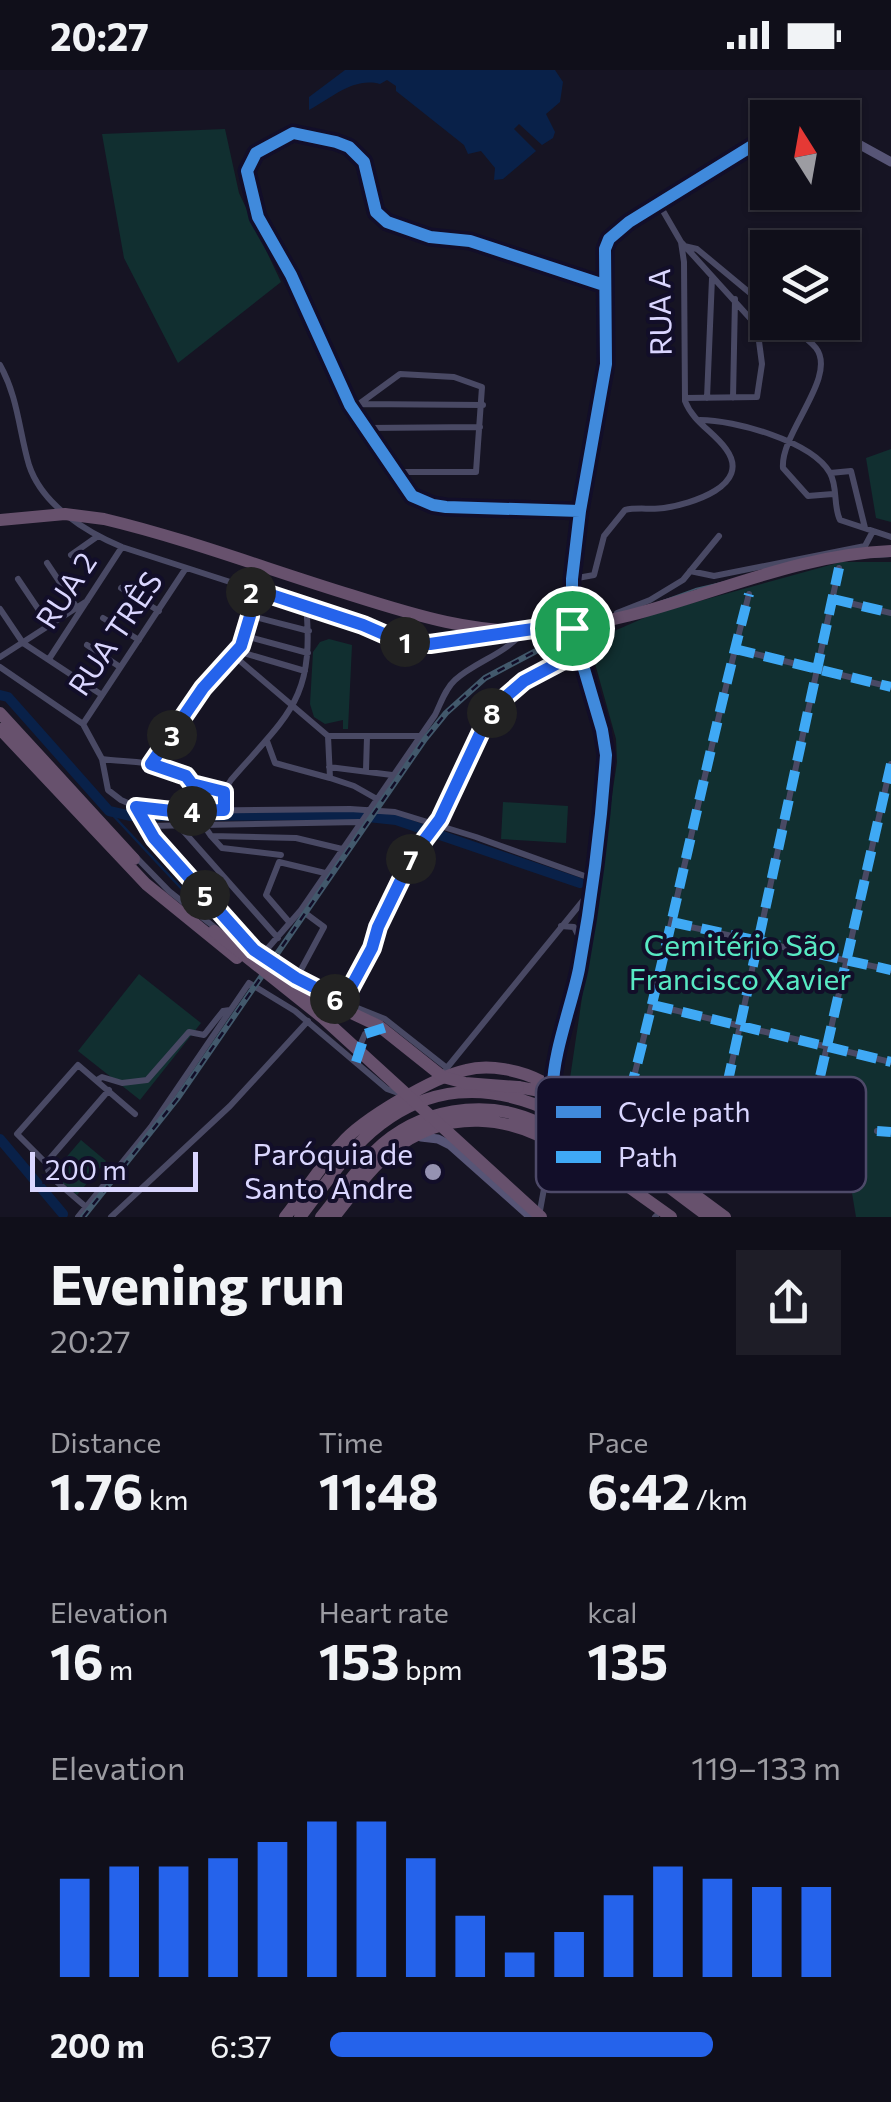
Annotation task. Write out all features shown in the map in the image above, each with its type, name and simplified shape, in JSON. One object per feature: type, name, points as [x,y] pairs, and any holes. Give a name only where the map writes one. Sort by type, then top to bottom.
[{"type":"highway","points":[[0,520],[65,514],[97,518],[400,610],[462,626],[512,631],[589,624],[825,559],[891,551]]},
{"type":"highway","points":[[0,709],[152,878],[323,1018],[536,1217]]},
{"type":"highway","points":[[0,728],[146,884],[302,1006],[536,1217]]},
{"type":"highway","points":[[214,931],[297,988],[380,1026],[437,1074],[466,1083],[536,1091]]},
{"type":"highway","points":[[285,1217],[341,1143],[385,1109],[464,1070],[522,1073],[536,1080]]},
{"type":"highway","points":[[298,1201],[304,1199],[347,1148],[408,1108],[447,1096],[479,1092],[510,1095],[536,1104]]},
{"type":"highway","points":[[321,1217],[367,1159],[397,1133],[440,1114],[476,1109],[502,1110],[536,1121]]},
{"type":"highway","points":[[334,1217],[382,1161],[408,1140],[439,1126],[485,1120],[536,1132]]},
{"type":"highway","points":[[300,1217],[354,1148],[378,1126]]},
{"type":"highway","points":[[622,1192],[656,1217]]},
{"type":"highway","points":[[636,1192],[671,1217]]},
{"type":"highway","points":[[675,1192],[709,1217]]},
{"type":"highway","points":[[692,1192],[726,1217]]},
{"type":"street","points":[[580,511],[433,505],[412,496],[350,405],[291,275],[258,217],[247,171],[252,158],[284,136],[301,132],[336,142],[364,162],[376,212],[387,222],[430,237],[466,240],[604,285]]},
{"type":"street","points":[[860,145],[891,162]]},
{"type":"street","points":[[556,1077],[583,946],[606,755],[572,628],[572,580],[580,511],[604,382],[604,258],[609,239],[629,222],[750,147]]},
{"type":"street","name":"RUA A","points":[[572,580],[592,577],[604,536],[625,510],[665,508],[712,494],[730,478],[733,470],[730,455],[690,413],[685,398],[682,244],[658,204]]},
{"type":"street","points":[[682,244],[752,318],[760,337],[757,397],[685,398]]},
{"type":"street","points":[[682,244],[697,249],[750,293]]},
{"type":"street","points":[[707,398],[712,276]]},
{"type":"street","points":[[733,398],[735,299]]},
{"type":"street","points":[[807,340],[821,362],[782,464],[808,496],[834,494]]},
{"type":"street","points":[[0,365],[12,389],[30,466],[38,483],[58,507],[98,536],[306,605],[402,642],[430,644],[572,628],[650,600],[675,586],[718,536]]},
{"type":"street","points":[[359,404],[392,378],[408,374],[463,379],[480,385],[484,394],[475,472],[394,472]]},
{"type":"street","points":[[350,405],[483,405]]},
{"type":"street","points":[[699,420],[727,422],[788,441],[830,473],[840,520],[891,537]]},
{"type":"street","points":[[366,428],[480,428]]},
{"type":"street","points":[[690,571],[714,576],[866,546],[869,530],[851,472],[830,473]]},
{"type":"street","points":[[71,555],[98,536]]},
{"type":"street","name":"RUA 2","points":[[49,659],[78,609],[122,547]]},
{"type":"street","name":"RUA TRÊS","points":[[47,563],[78,609]]},
{"type":"street","name":"RUA TRÊS","points":[[83,724],[186,568]]},
{"type":"street","points":[[728,1077],[839,568]]},
{"type":"street","points":[[18,579],[48,625]]},
{"type":"street","points":[[121,588],[159,611]]},
{"type":"street","points":[[151,764],[203,688],[245,636],[250,588]]},
{"type":"street","points":[[634,1077],[749,594]]},
{"type":"street","points":[[832,598],[891,613]]},
{"type":"street","points":[[224,810],[224,792],[293,708],[308,653],[306,605]]},
{"type":"street","points":[[0,609],[23,643],[102,695]]},
{"type":"street","points":[[0,657],[78,609]]},
{"type":"street","points":[[250,616],[309,631]]},
{"type":"street","points":[[103,618],[138,640]]},
{"type":"street","points":[[262,956],[300,910],[453,682],[507,648],[523,632]]},
{"type":"street","points":[[245,636],[308,653]]},
{"type":"street","points":[[87,645],[120,667]]},
{"type":"street","points":[[735,649],[891,687]]},
{"type":"street","points":[[343,1002],[372,948],[406,869],[431,830],[486,721],[524,681],[579,652]]},
{"type":"street","points":[[235,653],[328,736],[418,736]]},
{"type":"street","points":[[235,653],[305,671]]},
{"type":"street","points":[[0,666],[83,724],[102,759],[108,790],[138,809],[364,816]]},
{"type":"street","points":[[0,709],[169,891],[292,982],[390,1026]]},
{"type":"street","points":[[328,736],[330,778]]},
{"type":"street","points":[[366,770],[367,736]]},
{"type":"street","points":[[267,740],[274,763],[354,786],[377,799]]},
{"type":"street","points":[[102,759],[151,764],[186,776],[192,784],[224,792]]},
{"type":"street","points":[[819,1077],[891,764]]},
{"type":"street","points":[[329,768],[393,776]]},
{"type":"street","points":[[138,809],[144,824],[262,956],[390,1026],[445,1070]]},
{"type":"street","points":[[144,824],[395,812],[431,830],[476,837],[593,879]]},
{"type":"street","points":[[202,823],[222,848],[325,873]]},
{"type":"street","points":[[178,824],[278,938]]},
{"type":"street","points":[[211,836],[307,839],[342,849]]},
{"type":"street","points":[[285,838],[266,898],[290,924]]},
{"type":"street","points":[[202,891],[223,876]]},
{"type":"street","points":[[433,1085],[591,890]]},
{"type":"street","points":[[296,978],[324,928],[300,910]]},
{"type":"street","points":[[672,922],[891,970]]},
{"type":"street","points":[[561,926],[574,928],[583,946]]},
{"type":"street","points":[[78,1217],[151,1127],[249,983],[308,1021],[387,1089],[412,1095]]},
{"type":"street","points":[[653,1005],[891,1062]]},
{"type":"street","points":[[97,1080],[104,1077],[122,1084],[147,1080],[189,1032],[204,1035],[224,1011],[232,1010]]},
{"type":"street","points":[[111,1217],[230,1106],[308,1021]]},
{"type":"street","points":[[356,1062],[365,1034],[390,1026]]},
{"type":"street","points":[[86,1207],[50,1176],[46,1163],[17,1134],[78,1065],[135,1114]]},
{"type":"street","points":[[385,1109],[390,1097],[387,1089]]},
{"type":"street","points":[[46,1163],[109,1090]]},
{"type":"street","points":[[877,1131],[891,1132]]},
{"type":"street","points":[[408,1140],[427,1136],[450,1145],[536,1217],[541,1192]]},
{"type":"green space","points":[[225,129],[239,193],[281,282],[178,363],[124,258],[102,134]]},
{"type":"green space","points":[[891,449],[891,522],[876,518],[866,458]]},
{"type":"green space","name":"Cemitério São Francisco Xavier","points":[[841,562],[891,562],[891,1217],[856,1217],[852,1192],[866,1192],[866,1077],[570,1077],[617,762],[616,739],[589,642],[653,614]]},
{"type":"green space","points":[[329,639],[352,645],[348,729],[343,729],[343,720],[325,724],[314,717],[310,704],[313,652],[320,642]]},
{"type":"green space","points":[[503,802],[568,806],[566,843],[501,839]]},
{"type":"green space","points":[[139,974],[201,1023],[140,1100],[78,1051]]},
{"type":"green space","points":[[81,1140],[106,1161],[77,1195],[52,1174]]},
{"type":"water","points":[[345,70],[555,70],[563,82],[560,102],[546,114],[555,132],[542,145],[519,124],[514,129],[536,151],[503,179],[494,180],[495,168],[481,151],[468,154],[464,145],[387,80],[352,86],[309,110],[309,97]]},
{"type":"waterway","points":[[0,695],[8,697],[109,811],[131,816],[349,815],[396,820],[580,883]]},
{"type":"waterway","points":[[109,811],[193,901]]},
{"type":"waterway","points":[[0,1139],[63,1214]]},
{"type":"railway","points":[[83,1217],[177,1099],[425,739],[446,713],[485,678],[536,651],[696,591],[844,556],[891,554]]},
{"type":"marked path","points":[[729,1077],[839,568]]},
{"type":"marked path","points":[[634,1077],[749,594]]},
{"type":"marked path","points":[[833,599],[891,613]]},
{"type":"marked path","points":[[735,649],[891,687]]},
{"type":"marked path","points":[[820,1077],[891,764]]},
{"type":"marked path","points":[[672,922],[891,970]]},
{"type":"marked path","points":[[653,1005],[891,1062]]},
{"type":"marked path","points":[[356,1062],[365,1034],[393,1025]]},
{"type":"marked path","points":[[877,1131],[891,1132]]},
{"type":"cycle path","points":[[580,511],[446,507],[412,496],[350,405],[291,275],[258,217],[247,171],[256,153],[293,133],[336,142],[349,147],[364,162],[376,212],[387,222],[430,237],[470,241],[604,285]]},
{"type":"cycle path","points":[[554,1077],[588,916],[606,755],[572,628],[572,579],[580,511],[606,364],[605,249],[609,239],[629,222],[750,147]]},
{"type":"place","name":"Paróquia de Santo Andre","points":[[433,1172]]},
{"type":"route","points":[[250,588],[402,642],[430,644],[540,628],[572,628],[579,652],[524,681],[486,721],[440,819],[413,855],[343,1002],[254,950],[154,838],[136,807],[224,810],[224,792],[192,784],[186,776],[151,764],[203,688],[241,646],[250,616],[250,588]]}]
